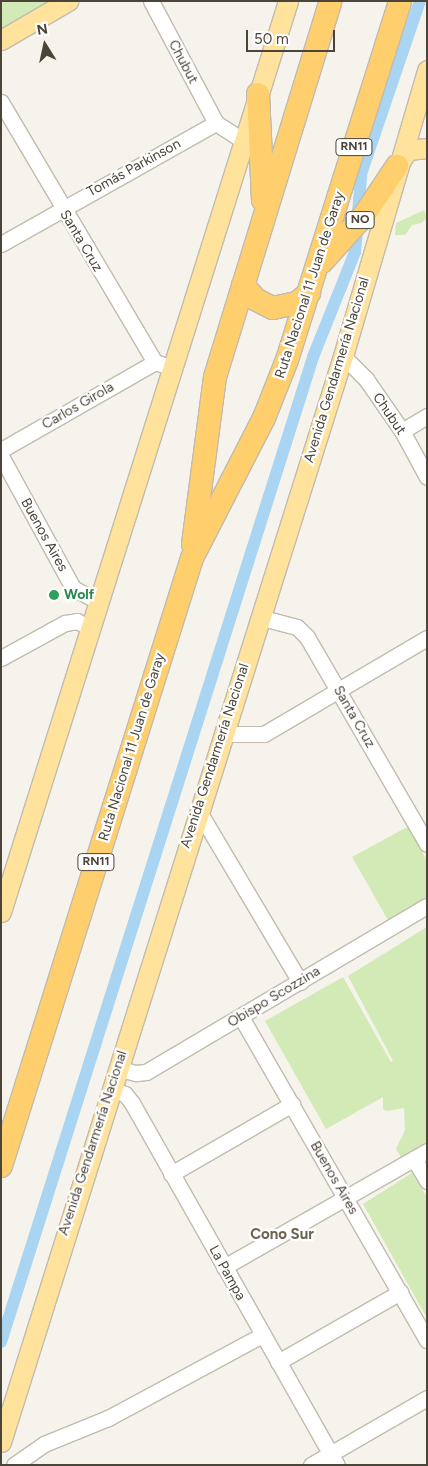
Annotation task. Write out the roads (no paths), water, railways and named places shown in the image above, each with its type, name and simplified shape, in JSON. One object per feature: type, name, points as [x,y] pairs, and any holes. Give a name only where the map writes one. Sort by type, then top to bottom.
[{"type":"highway","name":"Ruta Nacional 11 Juan de Garay","points":[[192,558],[215,377],[330,1]]},
{"type":"highway","name":"Ruta Nacional 11 Juan de Garay","points":[[1,1166],[192,558],[264,418],[309,293],[400,1]]},
{"type":"highway","points":[[258,94],[264,215]]},
{"type":"highway","name":"NO","points":[[316,268],[365,214],[397,166]]},
{"type":"highway","points":[[243,285],[255,300],[274,308],[297,304],[309,293]]},
{"type":"main road","points":[[1,40],[68,1]]},
{"type":"main road","points":[[1,912],[99,602],[163,365],[258,94],[288,1]]},
{"type":"main road","name":"Avenida Gendarmería Nacional","points":[[1,1442],[110,1089],[343,356],[397,166],[427,70]]},
{"type":"main road","points":[[420,93],[427,116]]},
{"type":"main road","points":[[397,166],[408,150],[427,148]]},
{"type":"street","name":"Chubut","points":[[151,1],[216,123]]},
{"type":"street","name":"Santa Cruz","points":[[1,102],[62,208],[163,365]]},
{"type":"street","points":[[216,123],[242,140]]},
{"type":"street","name":"Tomás Parkinson","points":[[1,244],[216,123]]},
{"type":"street","name":"Chubut","points":[[343,356],[366,379],[402,431],[427,477]]},
{"type":"street","name":"Carlos Girola","points":[[1,450],[163,365]]},
{"type":"street","points":[[402,431],[427,416]]},
{"type":"street","name":"Buenos Aires","points":[[1,456],[73,588],[99,602]]},
{"type":"street","name":"Santa Cruz","points":[[259,617],[297,627],[307,637],[339,689],[427,844]]},
{"type":"street","points":[[1,658],[65,624],[77,621],[90,628]]},
{"type":"street","points":[[222,734],[264,734],[427,638]]},
{"type":"street","points":[[198,810],[300,982]]},
{"type":"street","name":"Obispo Scozzina","points":[[117,1068],[136,1074],[146,1072],[427,906]]},
{"type":"street","name":"Buenos Aires","points":[[241,1017],[427,1340]]},
{"type":"street","name":"La Pampa","points":[[110,1089],[125,1094],[132,1103],[333,1459]]},
{"type":"street","points":[[171,1174],[292,1104]]},
{"type":"street","points":[[224,1267],[420,1155],[427,1181]]},
{"type":"street","points":[[278,1362],[400,1292]]},
{"type":"street","points":[[14,1465],[44,1444],[108,1418],[262,1335]]},
{"type":"street","points":[[311,1465],[333,1459],[427,1398]]},
{"type":"waterway","points":[[358,212],[361,174],[420,1]]},
{"type":"waterway","points":[[1,1342],[313,357],[355,252],[357,231]]},
{"type":"place","name":"Wolf","points":[[54,595]]},
{"type":"district","name":"Cono Sur","points":[[282,1235]]}]
